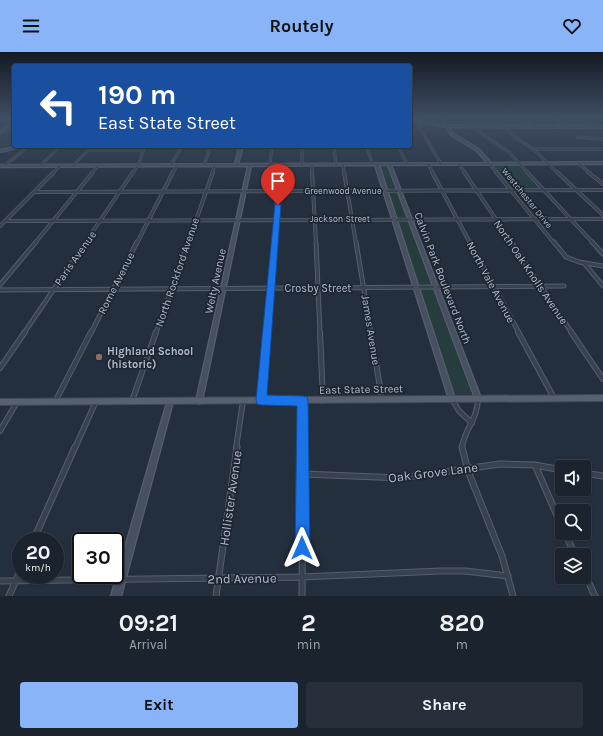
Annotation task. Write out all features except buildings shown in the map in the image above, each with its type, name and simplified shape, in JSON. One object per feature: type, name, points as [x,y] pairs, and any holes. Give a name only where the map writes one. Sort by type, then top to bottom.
[{"type":"main road","name":"East State Street","points":[[0,402],[603,398]]},
{"type":"street","points":[[429,143],[441,164]]},
{"type":"street","name":"Westchester Drive","points":[[467,143],[478,150],[566,257],[584,263]]},
{"type":"street","points":[[494,143],[509,152],[603,254]]},
{"type":"street","points":[[525,143],[533,149],[603,215]]},
{"type":"street","points":[[0,151],[14,148]]},
{"type":"street","points":[[2,166],[26,148]]},
{"type":"street","points":[[40,166],[58,148]]},
{"type":"street","points":[[171,165],[181,148]]},
{"type":"street","points":[[204,165],[210,148]]},
{"type":"street","points":[[236,165],[240,148]]},
{"type":"street","points":[[270,165],[272,148]]},
{"type":"street","points":[[302,148],[302,165]]},
{"type":"street","points":[[334,148],[336,164]]},
{"type":"street","points":[[368,148],[386,190],[452,399],[459,411],[472,423]]},
{"type":"street","points":[[399,148],[406,164]]},
{"type":"street","points":[[533,149],[603,149]]},
{"type":"street","points":[[73,166],[89,150],[143,150]]},
{"type":"street","name":"Paris Avenue","points":[[0,368],[138,165],[143,150]]},
{"type":"street","points":[[578,163],[603,184]]},
{"type":"street","points":[[2,166],[603,163]]},
{"type":"street","name":"James Avenue","points":[[343,164],[382,400]]},
{"type":"street","name":"Calvin Park Boulevard North","points":[[389,164],[478,398]]},
{"type":"street","name":"North Vale Avenue","points":[[428,164],[554,399]]},
{"type":"street","name":"North Oak Knolls Avenue","points":[[459,164],[603,379]]},
{"type":"street","name":"Rome Avenue","points":[[55,402],[177,165]]},
{"type":"street","name":"North Rockford Avenue","points":[[132,401],[215,165]]},
{"type":"street","name":"Welty Avenue","points":[[199,401],[250,165]]},
{"type":"street","points":[[261,400],[277,219],[280,165]]},
{"type":"street","points":[[312,165],[316,219],[322,401]]},
{"type":"street","points":[[0,226],[60,166]]},
{"type":"street","points":[[0,284],[98,166]]},
{"type":"street","name":"Greenwood Avenue","points":[[35,192],[603,190]]},
{"type":"street","name":"Jackson Street","points":[[5,221],[457,218],[603,219]]},
{"type":"street","points":[[584,263],[603,266]]},
{"type":"street","points":[[584,263],[603,286]]},
{"type":"street","name":"Crosby Street","points":[[0,290],[564,286]]},
{"type":"street","points":[[478,398],[478,414],[465,437],[462,448],[467,468],[508,576],[513,596]]},
{"type":"street","points":[[38,532],[96,401]]},
{"type":"street","name":"Hollister Avenue","points":[[216,596],[242,401]]},
{"type":"street","points":[[302,596],[303,401]]},
{"type":"street","points":[[0,431],[17,402]]},
{"type":"street","points":[[124,566],[170,402]]},
{"type":"street","name":"Oak Grove Lane","points":[[303,474],[400,478],[500,464],[536,465],[555,469]]},
{"type":"street","points":[[536,465],[555,510]]},
{"type":"street","points":[[591,474],[603,476]]},
{"type":"street","name":"2nd Avenue","points":[[124,580],[302,577],[441,571],[465,571],[508,576]]},
{"type":"street","name":"2nd Avenue","points":[[0,582],[12,580]]},
{"type":"street","points":[[9,596],[14,584]]},
{"type":"street","points":[[116,596],[119,584]]},
{"type":"street","points":[[590,584],[595,596]]},
{"type":"green space","points":[[0,143],[12,143],[12,148],[0,151]]},
{"type":"green space","points":[[379,165],[389,166],[396,189],[386,188]]},
{"type":"green space","points":[[492,165],[519,165],[540,189],[511,189]]},
{"type":"green space","points":[[388,192],[398,192],[407,217],[395,217]]},
{"type":"green space","points":[[397,221],[409,221],[432,284],[431,285],[420,285],[417,283]]},
{"type":"green space","points":[[420,288],[435,289],[472,390],[471,394],[453,393]]},
{"type":"place","name":"Highland School (historic)","points":[[99,357]]},
{"type":"route","points":[[278,205],[261,400],[303,401],[302,548]]}]
